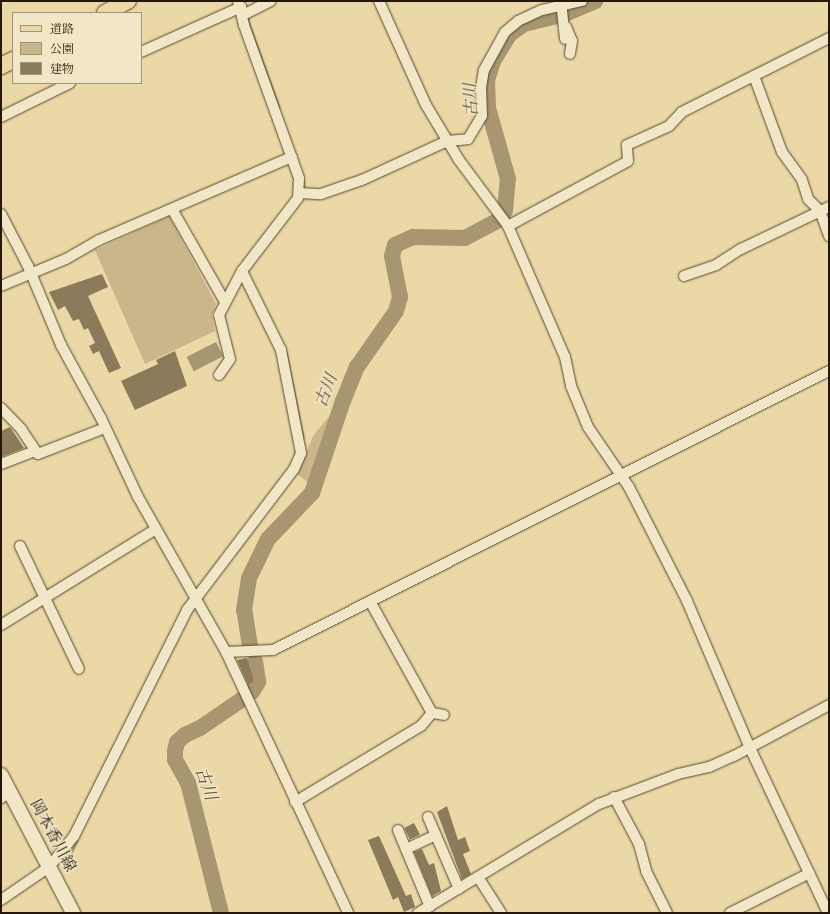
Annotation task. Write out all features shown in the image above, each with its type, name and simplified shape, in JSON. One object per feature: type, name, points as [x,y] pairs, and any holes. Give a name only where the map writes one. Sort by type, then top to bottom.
[{"type":"main road","points":[[107,12],[128,1]]},
{"type":"main road","points":[[1,66],[12,60]]},
{"type":"main road","name":"岡本香川線","points":[[1,775],[5,795],[49,867],[73,913]]},
{"type":"street","points":[[142,52],[241,8],[271,1]]},
{"type":"street","points":[[379,1],[426,105],[447,141],[508,226],[563,350],[571,386],[588,427],[623,476],[705,639],[750,748],[828,913]]},
{"type":"street","points":[[300,193],[321,194],[362,180],[447,141],[468,139],[474,132],[482,116],[481,88],[484,70],[505,32],[518,20],[562,9],[582,1]]},
{"type":"street","points":[[219,375],[230,359],[219,321],[225,302],[242,271],[300,193],[299,178],[244,25],[241,8]]},
{"type":"street","points":[[562,9],[564,39]]},
{"type":"street","points":[[562,9],[572,41],[570,54]]},
{"type":"street","points":[[508,226],[628,161],[627,145],[669,126],[682,112],[829,38]]},
{"type":"street","points":[[754,76],[782,152],[802,180],[808,199],[824,209],[829,236]]},
{"type":"street","points":[[1,117],[68,84]]},
{"type":"street","points":[[1,286],[292,157]]},
{"type":"street","points":[[172,209],[225,302]]},
{"type":"street","points":[[684,276],[716,265],[741,249],[824,209]]},
{"type":"street","points":[[1,214],[31,272],[61,345],[105,428],[154,530],[226,652],[348,913]]},
{"type":"street","points":[[1,900],[49,867],[74,836],[195,598],[294,469],[301,453],[281,350],[242,271]]},
{"type":"street","points":[[226,652],[273,650],[370,602],[542,513],[623,476],[829,372]]},
{"type":"street","points":[[1,408],[21,429],[38,454],[105,428]]},
{"type":"street","points":[[1,464],[35,451]]},
{"type":"street","points":[[1,626],[154,530]]},
{"type":"street","points":[[20,546],[78,669]]},
{"type":"street","points":[[370,602],[432,713]]},
{"type":"street","points":[[418,913],[478,876],[614,797],[678,774],[709,767],[750,748],[829,705]]},
{"type":"street","points":[[432,713],[444,715]]},
{"type":"street","points":[[295,802],[421,726],[432,713]]},
{"type":"street","points":[[614,797],[639,844],[646,871],[667,913]]},
{"type":"street","points":[[428,817],[459,889]]},
{"type":"street","points":[[398,830],[430,907]]},
{"type":"street","points":[[406,849],[436,835]]},
{"type":"street","points":[[730,913],[810,874]]},
{"type":"street","points":[[478,876],[501,913]]},
{"type":"green space","points":[[169,216],[216,304],[212,315],[215,331],[145,364],[95,250]]},
{"type":"green space","points":[[330,415],[333,418],[313,484],[309,489],[309,483],[297,474],[313,436]]},
{"type":"shaded area","points":[[216,342],[223,356],[194,371],[187,357]]},
{"type":"building","points":[[102,274],[108,287],[88,296],[121,368],[109,373],[99,351],[93,354],[89,346],[95,343],[88,328],[84,330],[79,319],[73,321],[65,306],[58,310],[49,292]]},
{"type":"building","points":[[175,351],[187,386],[135,410],[121,381],[158,364],[156,360]]},
{"type":"building","points":[[10,427],[24,448],[1,457],[1,431]]},
{"type":"building","points":[[247,658],[253,677],[253,682],[248,684],[237,660]]},
{"type":"building","points":[[447,806],[458,840],[465,837],[470,851],[463,854],[471,874],[462,879],[437,812]]},
{"type":"building","points":[[414,823],[420,835],[410,840],[404,828]]},
{"type":"building","points":[[379,836],[406,896],[411,894],[415,907],[404,912],[398,897],[393,900],[368,840]]},
{"type":"building","points":[[422,849],[429,865],[434,863],[441,891],[432,896],[414,852]]},
{"type":"waterway","name":"古川","points":[[505,211],[508,179],[488,108],[487,80],[493,61],[510,34],[524,24],[565,14],[595,1]]},
{"type":"waterway","points":[[249,15],[248,21],[279,107]]},
{"type":"waterway","points":[[303,180],[304,190]]},
{"type":"waterway","name":"古川","points":[[250,646],[244,610],[249,578],[268,539],[312,493],[343,401],[357,367],[396,311],[400,297],[392,256],[395,245],[413,237],[465,238],[497,221]]},
{"type":"waterway","points":[[286,352],[303,437]]},
{"type":"waterway","name":"古川","points":[[252,692],[258,682],[255,661]]},
{"type":"waterway","name":"古川","points":[[221,913],[188,783],[175,760],[175,751],[177,742],[185,735],[200,728],[241,700]]},
{"type":"waterway","points":[[59,861],[71,852],[77,840]]}]
